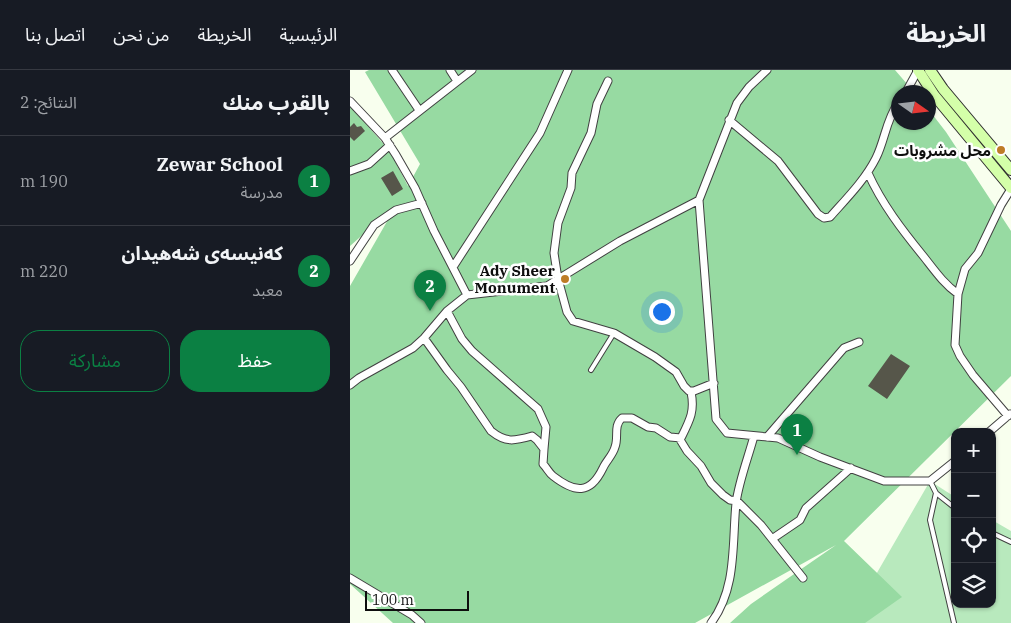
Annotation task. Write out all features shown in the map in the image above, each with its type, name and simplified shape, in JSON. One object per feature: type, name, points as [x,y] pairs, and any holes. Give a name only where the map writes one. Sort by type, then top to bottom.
[{"type":"street","points":[[392,70],[419,110]]},
{"type":"street","points":[[450,70],[457,81]]},
{"type":"street","points":[[385,138],[472,70]]},
{"type":"street","points":[[453,267],[540,133],[568,70]]},
{"type":"street","points":[[767,70],[743,94],[729,120],[699,200],[716,419],[727,433],[778,438],[884,481],[930,481],[951,464]]},
{"type":"street","points":[[910,85],[918,70],[934,95],[1011,189],[993,220],[978,253],[965,268],[958,294],[955,345],[973,375],[1009,414],[993,428]]},
{"type":"street","points":[[930,70],[943,89],[1011,170]]},
{"type":"street","points":[[608,82],[597,104],[591,133],[572,173],[571,188],[558,223],[554,253],[558,279],[570,318],[578,323],[614,334],[671,368],[686,389],[692,392],[714,383]]},
{"type":"street","points":[[350,101],[390,145],[422,203],[467,294]]},
{"type":"street","points":[[729,120],[778,161],[818,214],[824,218],[830,218],[868,173],[877,156],[891,115]]},
{"type":"street","points":[[350,172],[369,164],[390,145]]},
{"type":"street","points":[[868,173],[894,221],[945,285],[958,294]]},
{"type":"street","points":[[350,385],[413,348],[447,311],[467,294],[547,286],[620,241],[699,200]]},
{"type":"street","points":[[350,261],[374,225],[396,210],[422,203]]},
{"type":"street","points":[[447,311],[462,339],[472,350],[538,409],[546,427],[542,462],[552,475],[578,490],[589,485],[600,475],[615,448],[617,441],[616,428],[622,418],[632,418],[648,427],[656,428],[670,437],[681,438],[691,418],[694,405],[692,392]]},
{"type":"street","points":[[424,338],[491,431],[498,437],[512,441],[532,436],[544,449]]},
{"type":"street","points":[[767,437],[844,348],[859,342]]},
{"type":"street","points":[[711,623],[719,612],[730,580],[737,501],[754,436]]},
{"type":"street","points":[[679,438],[714,486],[730,500],[737,501],[761,525],[803,578]]},
{"type":"street","points":[[772,539],[800,520],[806,508],[850,468]]},
{"type":"street","points":[[350,578],[422,623]]},
{"type":"lane","points":[[591,370],[614,334]]},
{"type":"lane","points":[[930,481],[936,493],[951,505]]},
{"type":"lane","points":[[936,493],[930,520],[954,623]]},
{"type":"lane","points":[[996,536],[1011,542]]},
{"type":"green space","points":[[369,70],[895,70],[908,85],[891,85],[891,130],[936,130],[936,119],[1011,231],[1011,376],[958,428],[951,428],[951,435],[844,541],[902,597],[865,623],[730,623],[751,604],[836,545],[695,623],[393,623],[350,584],[350,286],[393,211],[384,216],[350,246],[350,106],[389,150],[408,186],[420,164],[365,72]]},
{"type":"green space","points":[[930,481],[951,494],[951,608],[996,608],[996,522],[1011,531],[1011,623],[848,623]]},
{"type":"building","points":[[354,123],[357,127],[361,126],[365,131],[354,141],[350,137],[350,127]]},
{"type":"building","points":[[393,171],[403,189],[392,196],[381,178]]},
{"type":"building","points":[[891,354],[910,366],[887,399],[868,386]]},
{"type":"place","name":"محل مشروبات","points":[[1001,150]]},
{"type":"place","name":"Ady Sheer Monument","points":[[565,279]]},
{"type":"place","name":"کەنیسەی شەهیدان","points":[[430,311]]},
{"type":"place","name":"Zewar School","points":[[797,455]]}]
